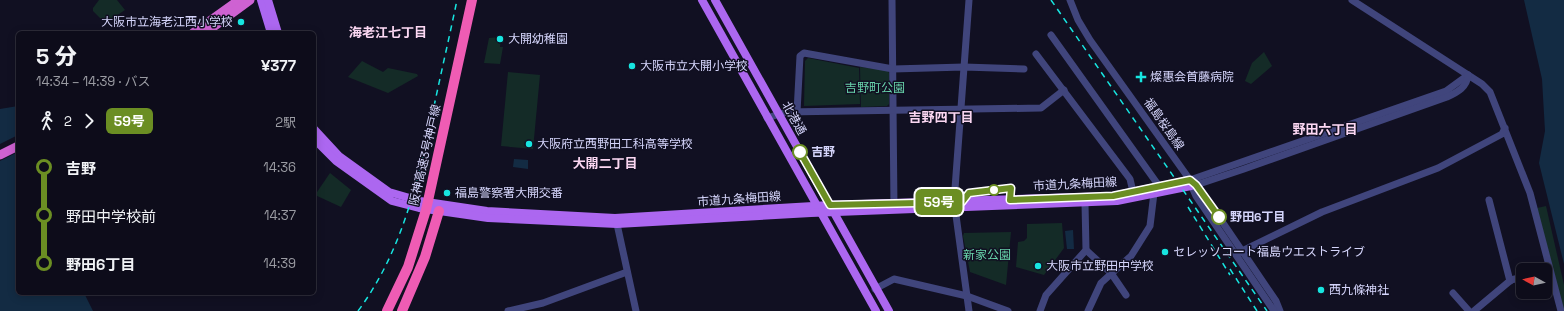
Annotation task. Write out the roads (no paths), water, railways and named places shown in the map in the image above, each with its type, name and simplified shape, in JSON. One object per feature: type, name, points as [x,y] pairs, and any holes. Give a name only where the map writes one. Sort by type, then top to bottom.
[{"type":"highway","points":[[196,31],[239,0]]},
{"type":"highway","points":[[208,31],[250,0]]},
{"type":"highway","name":"阪神高速3号神戸線","points":[[387,311],[408,267],[426,210],[472,0]]},
{"type":"highway","name":"阪神高速3号神戸線","points":[[394,311],[414,268],[432,212],[478,0]]},
{"type":"highway","points":[[0,150],[16,141]]},
{"type":"highway","points":[[0,155],[16,147]]},
{"type":"highway","points":[[380,311],[399,273],[424,205]]},
{"type":"highway","points":[[402,311],[417,280],[439,211]]},
{"type":"main road","points":[[261,0],[270,31]]},
{"type":"main road","points":[[268,0],[277,31]]},
{"type":"main road","name":"北港通","points":[[702,0],[876,311]]},
{"type":"main road","name":"北港通","points":[[715,0],[830,205],[875,289],[889,311]]},
{"type":"main road","name":"市道九条梅田線","points":[[316,131],[340,156],[384,189],[439,211],[488,218],[617,224],[834,213],[894,206]]},
{"type":"main road","name":"市道九条梅田線","points":[[316,141],[336,161],[382,195],[398,203],[487,211],[615,218],[830,205],[894,206],[1085,203],[1117,201],[1156,190]]},
{"type":"main road","name":"市道九条梅田線","points":[[955,205],[1113,196],[1192,184]]},
{"type":"street","points":[[892,0],[894,206]]},
{"type":"street","points":[[969,0],[955,205],[969,311]]},
{"type":"street","name":"福島桜島線","points":[[1070,0],[1076,16],[1090,40],[1239,252],[1277,302],[1280,311]]},
{"type":"street","points":[[1352,0],[1468,75],[1490,92],[1530,193],[1546,263]]},
{"type":"street","points":[[1051,35],[1156,190],[1150,226],[1131,256],[1101,283],[1088,311]]},
{"type":"street","points":[[797,112],[801,54],[811,54],[893,69],[964,67],[1024,69]]},
{"type":"street","points":[[1036,54],[1130,178],[1133,192]]},
{"type":"street","points":[[1192,184],[1446,91],[1468,75]]},
{"type":"street","points":[[768,118],[778,114],[797,112],[1041,108],[1064,90]]},
{"type":"street","points":[[1239,252],[1322,212],[1438,168],[1502,134],[1505,128]]},
{"type":"street","points":[[1489,200],[1510,281]]},
{"type":"street","points":[[1040,311],[1046,295],[1086,250],[1085,203]]},
{"type":"street","points":[[617,224],[636,311]]},
{"type":"street","points":[[1086,250],[1111,273],[1126,295]]},
{"type":"street","name":"福島桜島線","points":[[1239,252],[1274,311]]},
{"type":"street","points":[[508,311],[543,303],[627,272]]},
{"type":"street","points":[[875,289],[894,279],[967,296],[1008,311]]},
{"type":"street","points":[[1474,311],[1510,281],[1516,279]]},
{"type":"street","points":[[1552,283],[1561,311]]},
{"type":"street","points":[[1453,293],[1469,311]]},
{"type":"water","points":[[1524,0],[1564,0],[1564,264],[1539,163],[1545,131],[1542,79]]},
{"type":"water","points":[[16,106],[16,295],[85,295],[93,311],[0,311],[0,109]]},
{"type":"water","points":[[514,159],[528,160],[528,169],[513,167]]},
{"type":"water","points":[[1073,230],[1074,249],[1067,249],[1065,231]]},
{"type":"railway","points":[[358,311],[386,266],[406,218],[426,142],[457,0]]},
{"type":"railway","points":[[1051,0],[1267,311]]},
{"type":"railway","points":[[1188,207],[1230,275]]},
{"type":"railway","points":[[1230,269],[1257,311]]},
{"type":"place","name":"大阪市立海老江西小学校","points":[[241,22]]},
{"type":"place","name":"大開幼稚園","points":[[500,39]]},
{"type":"place","name":"大阪市立大開小学校","points":[[632,66]]},
{"type":"place","name":"燦惠会首藤病院","points":[[1141,77]]},
{"type":"place","name":"大阪府立西野田工科高等学校","points":[[529,144]]},
{"type":"place","name":"吉野","points":[[800,152]]},
{"type":"place","name":"福島警察署大開交番","points":[[447,193]]},
{"type":"place","name":"野田6丁目","points":[[1219,217]]},
{"type":"place","name":"セレッソコート福島ウエストライブ","points":[[1165,252]]},
{"type":"place","name":"大阪市立野田中学校","points":[[1038,266]]},
{"type":"place","name":"西九條神社","points":[[1321,290]]},
{"type":"district","name":"海老江七丁目","points":[[388,32]]},
{"type":"district","name":"吉野四丁目","points":[[941,117]]},
{"type":"district","name":"野田六丁目","points":[[1325,129]]},
{"type":"district","name":"大開二丁目","points":[[605,163]]},
{"type":"park label","name":"吉野町公園","points":[[875,88]]},
{"type":"park label","name":"新家公園","points":[[987,255]]}]
